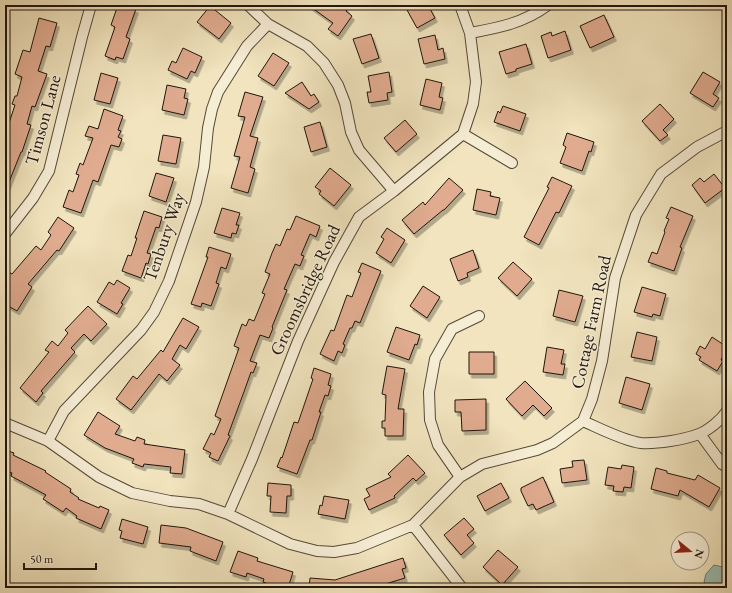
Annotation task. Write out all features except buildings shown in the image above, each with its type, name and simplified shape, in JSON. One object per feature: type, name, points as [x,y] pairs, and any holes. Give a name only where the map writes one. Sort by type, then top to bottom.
[{"type":"street","name":"Timson Lane","points":[[5,234],[33,198],[49,171],[91,5]]},
{"type":"street","points":[[248,5],[268,24],[307,46],[324,63],[338,85],[345,103],[351,132],[359,150],[394,191]]},
{"type":"street","points":[[460,5],[470,33],[476,82],[473,104],[463,134],[512,162]]},
{"type":"street","points":[[470,33],[502,28],[537,13],[548,5]]},
{"type":"street","name":"Tenbury Way","points":[[48,441],[64,411],[141,330],[154,312],[170,281],[196,202],[204,167],[210,122],[218,92],[247,46],[268,24]]},
{"type":"street","name":"Cottage Farm Road","points":[[583,421],[592,399],[602,361],[615,278],[636,215],[661,174],[697,147],[727,131]]},
{"type":"street","name":"Groomsbridge Road","points":[[228,514],[252,459],[298,341],[334,262],[359,217],[394,191],[463,134]]},
{"type":"street","points":[[460,477],[438,445],[430,420],[429,392],[435,359],[452,329],[479,316]]},
{"type":"street","points":[[5,423],[48,441],[99,477],[132,493],[199,504],[228,514],[290,544],[317,551],[334,552],[357,548],[413,525],[460,477],[482,464],[537,450],[553,443],[583,421],[640,442],[664,441],[700,434],[718,421],[727,411]]},
{"type":"street","points":[[700,434],[722,464],[727,467]]},
{"type":"street","points":[[413,525],[462,588]]},
{"type":"water","points":[[714,565],[727,568],[727,588],[714,588],[704,582],[706,574]]}]
